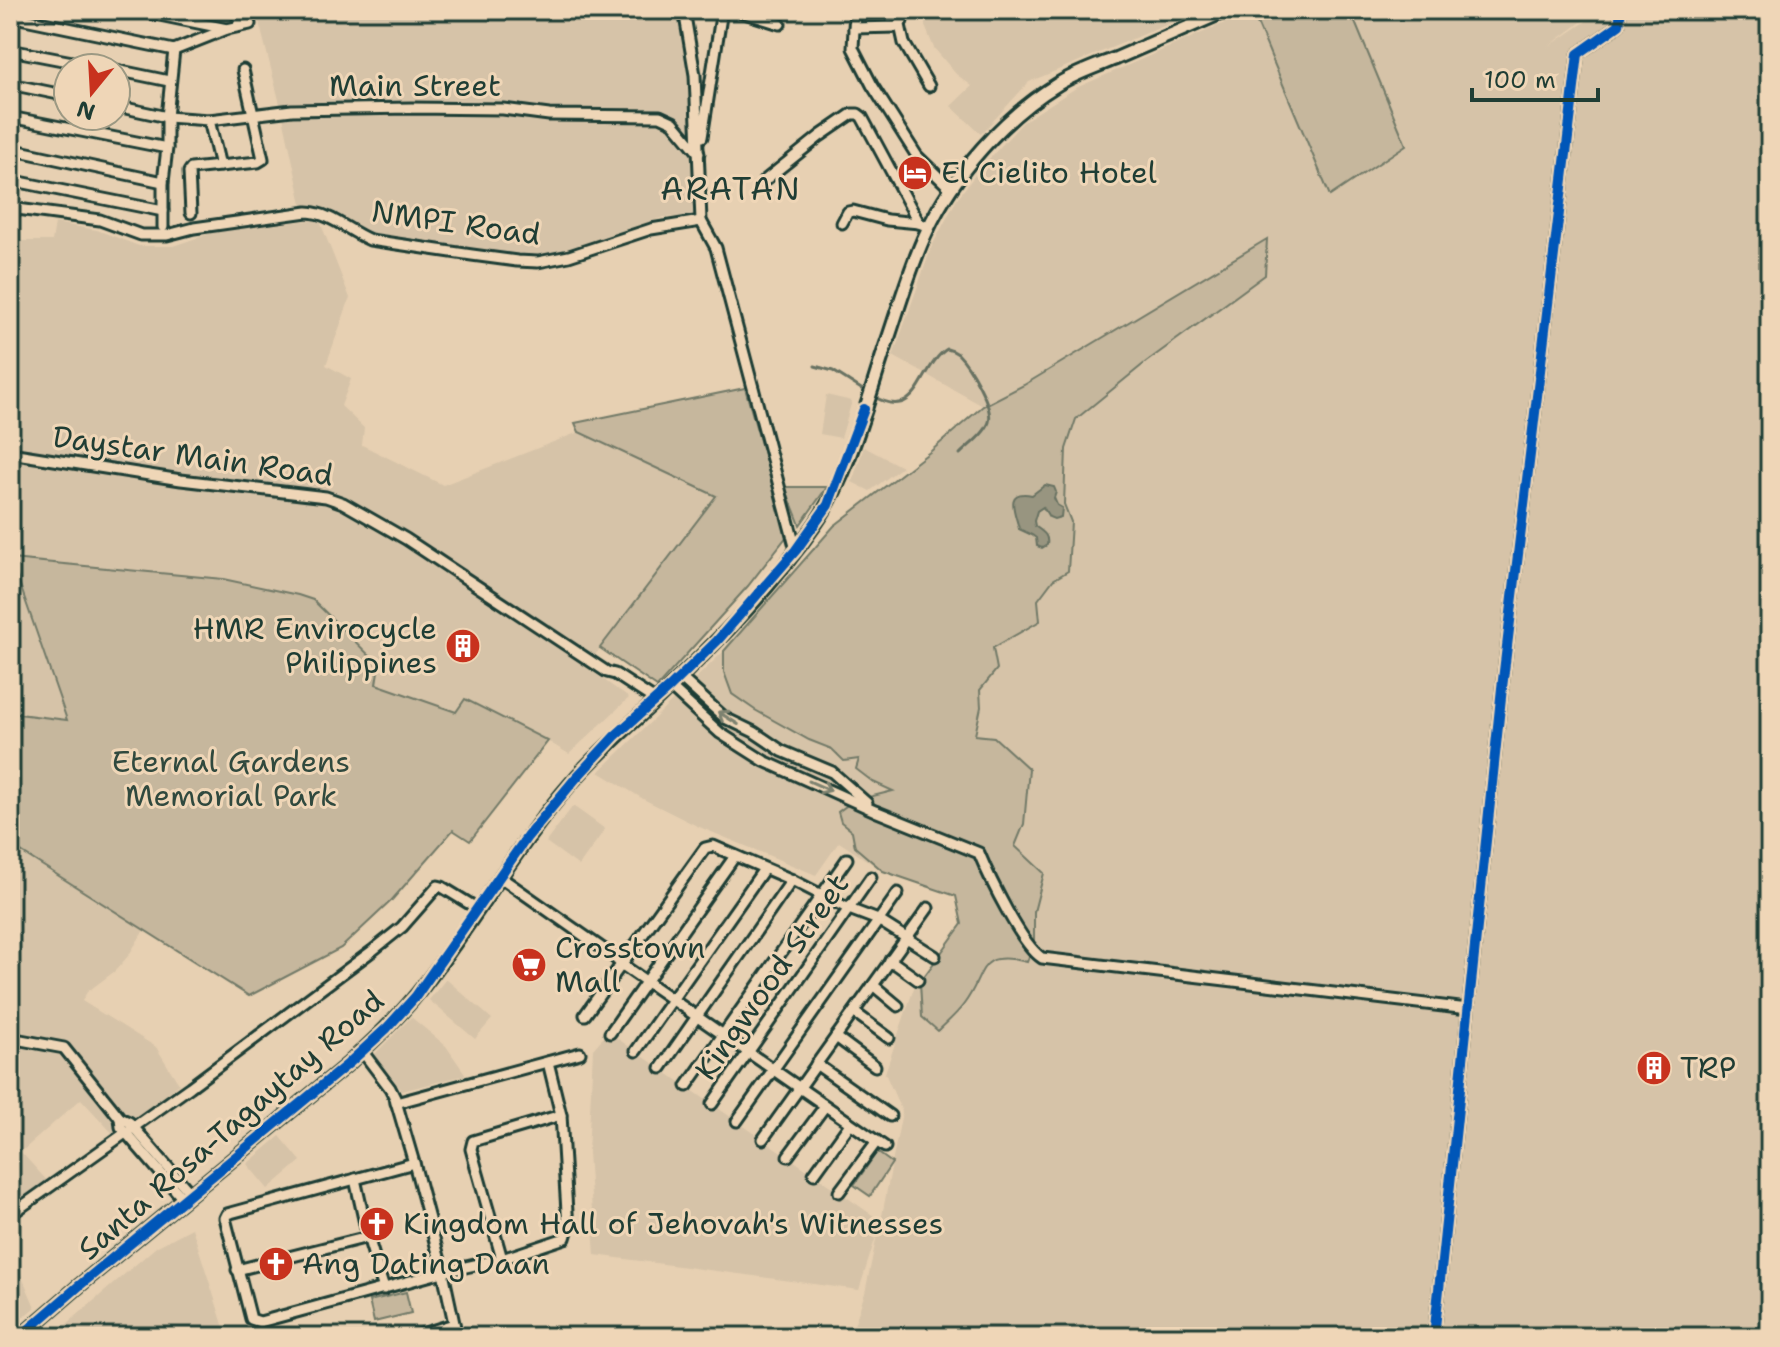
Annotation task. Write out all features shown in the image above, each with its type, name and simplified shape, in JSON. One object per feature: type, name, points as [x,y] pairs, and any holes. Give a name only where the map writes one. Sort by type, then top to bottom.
[{"type":"main road","name":"Santa Rosa-Tagaytay Road","points":[[20,1337],[387,1028],[416,996],[527,837],[576,778],[743,612],[796,550],[828,505],[853,443],[924,225],[975,158],[1029,104],[1061,82],[1228,10]]},
{"type":"street","points":[[135,10],[227,29]]},
{"type":"street","points":[[10,16],[174,50],[245,25],[236,10]]},
{"type":"street","points":[[684,10],[695,75],[701,221],[716,248],[796,550]]},
{"type":"street","points":[[699,153],[722,10]]},
{"type":"street","points":[[735,10],[780,24]]},
{"type":"street","points":[[855,10],[853,48],[872,85],[917,156],[951,189]]},
{"type":"street","points":[[902,10],[900,25],[904,43],[929,86]]},
{"type":"street","points":[[1434,1337],[1502,688],[1578,54],[1619,25],[1621,10]]},
{"type":"street","points":[[854,28],[900,25]]},
{"type":"street","points":[[10,50],[52,58]]},
{"type":"street","points":[[163,227],[169,81],[174,50]]},
{"type":"street","points":[[191,213],[190,170],[263,159],[243,70]]},
{"type":"street","points":[[132,73],[169,81]]},
{"type":"street","points":[[10,84],[52,93]]},
{"type":"street","name":"Main Street","points":[[132,109],[167,117],[209,120],[292,110],[411,108],[503,109],[549,115],[660,116],[673,122],[699,153]]},
{"type":"street","points":[[764,181],[820,136],[852,114],[858,114],[924,225]]},
{"type":"street","points":[[10,117],[167,148]]},
{"type":"street","points":[[209,120],[220,166]]},
{"type":"street","points":[[10,149],[163,182]]},
{"type":"street","points":[[10,180],[163,211]]},
{"type":"street","name":"NMPI Road","points":[[10,208],[100,220],[122,230],[154,237],[194,228],[316,212],[370,240],[527,262],[556,259],[651,229],[701,221]]},
{"type":"street","points":[[842,223],[848,212],[853,211],[924,225]]},
{"type":"street","name":"Daystar Main Road","points":[[10,453],[178,479],[326,497],[343,503],[406,539],[607,672],[612,680],[653,703]]},
{"type":"street","points":[[680,677],[725,718],[754,732],[782,751],[832,772],[875,811]]},
{"type":"street","points":[[670,687],[720,733],[764,761],[979,853],[996,892],[1037,956],[1468,1009]]},
{"type":"street","points":[[585,1015],[705,848],[713,846],[878,920],[935,956]]},
{"type":"street","points":[[610,1033],[735,856]]},
{"type":"street","points":[[687,1086],[847,859]]},
{"type":"street","points":[[636,1051],[764,869]]},
{"type":"street","points":[[500,877],[881,1144],[839,1192]]},
{"type":"street","name":"Kingwood Street","points":[[712,1104],[871,877]]},
{"type":"street","points":[[661,1068],[792,880]]},
{"type":"street","points":[[10,1215],[372,951],[402,927],[438,886],[478,909]]},
{"type":"street","points":[[737,1121],[898,893]]},
{"type":"street","points":[[763,1139],[928,908]]},
{"type":"street","points":[[890,960],[918,980]]},
{"type":"street","points":[[873,985],[898,1006]]},
{"type":"street","points":[[854,1012],[889,1038]]},
{"type":"street","points":[[836,1037],[875,1066]]},
{"type":"street","points":[[10,1038],[64,1048],[120,1118],[121,1127],[130,1130],[187,1197]]},
{"type":"street","points":[[395,1098],[580,1053]]},
{"type":"street","points":[[359,1054],[395,1098],[443,1272],[457,1337]]},
{"type":"street","points":[[414,1163],[227,1214],[225,1218],[251,1319],[257,1322],[502,1259],[565,1238],[568,1228],[561,1115],[548,1062]]},
{"type":"street","points":[[816,1064],[890,1116]]},
{"type":"street","points":[[788,1156],[825,1106]]},
{"type":"street","points":[[502,1259],[471,1149],[472,1143],[561,1115]]},
{"type":"street","points":[[814,1174],[850,1124]]},
{"type":"street","points":[[355,1179],[384,1289]]},
{"type":"street","points":[[237,1270],[368,1237]]},
{"type":"street","points":[[412,1337],[454,1324]]},
{"type":"shaded area","points":[[256,10],[678,10],[691,79],[696,218],[664,217],[551,254],[534,255],[371,233],[357,229],[331,210],[302,204],[283,117],[411,114],[410,101],[280,104]]},
{"type":"shaded area","points":[[925,10],[1202,10],[1029,82],[981,134],[951,106],[972,86],[956,74],[934,48],[925,26]]},
{"type":"shaded area","points":[[1350,10],[1597,10],[1548,47],[1603,10],[1770,10],[1770,1337],[850,1337],[865,1293],[878,1230],[859,1290],[595,1255],[588,1153],[593,1049],[608,1032],[881,1221],[902,1112],[885,1073],[915,985],[964,925],[956,896],[883,871],[839,842],[816,875],[697,826],[599,772],[724,651],[834,526],[931,451],[983,406],[893,356],[932,246],[957,199],[1024,121],[1076,88],[1252,11],[1331,196],[1405,144]]},
{"type":"shaded area","points":[[319,219],[350,298],[326,365],[351,379],[341,406],[364,428],[362,445],[443,485],[579,432],[717,496],[586,667],[629,698],[569,754],[465,699],[456,713],[376,684],[313,600],[223,579],[11,559],[67,720],[10,713],[10,241],[52,241],[55,223],[97,230],[139,246],[173,246],[214,232]]},
{"type":"shaded area","points":[[826,395],[852,401],[841,438],[820,434]]},
{"type":"shaded area","points":[[864,447],[902,467],[870,491],[852,482]]},
{"type":"shaded area","points":[[1045,485],[1054,487],[1054,498],[1062,508],[1061,517],[1054,519],[1043,507],[1037,511],[1035,526],[1047,538],[1047,545],[1042,548],[1037,546],[1036,538],[1019,529],[1013,504],[1017,496],[1032,495]]},
{"type":"shaded area","points":[[573,806],[605,829],[579,866],[546,842]]},
{"type":"shaded area","points":[[10,845],[144,930],[129,955],[115,971],[87,992],[82,1001],[156,1047],[179,1084],[115,1136],[81,1099],[21,1152],[51,1185],[10,1212]]},
{"type":"shaded area","points":[[446,979],[492,1019],[475,1039],[429,1000]]},
{"type":"shaded area","points":[[411,1017],[446,1046],[466,1075],[402,1091],[374,1055]]},
{"type":"shaded area","points":[[280,1136],[301,1161],[268,1189],[247,1164]]},
{"type":"shaded area","points":[[192,1228],[227,1337],[52,1337],[156,1247]]},
{"type":"shaded area","points":[[10,1249],[35,1307],[10,1328]]},
{"type":"green space","points":[[1254,10],[1350,10],[1406,145],[1330,196]]},
{"type":"green space","points":[[1267,239],[1265,275],[1146,362],[1076,419],[1066,449],[1064,504],[1071,522],[1068,571],[1053,580],[1038,600],[1040,621],[993,648],[997,669],[980,690],[981,707],[975,735],[994,737],[1029,769],[1024,824],[1015,846],[1044,873],[1034,912],[1034,942],[1027,962],[998,959],[990,962],[964,1004],[938,1031],[922,1017],[920,982],[962,924],[956,896],[883,871],[855,847],[852,831],[841,822],[838,812],[853,801],[893,791],[873,782],[856,769],[859,759],[844,761],[832,749],[809,740],[732,694],[724,672],[724,651],[834,526],[931,451],[983,406],[1024,385]]},
{"type":"green space","points":[[745,388],[787,536],[748,586],[657,687],[600,648],[716,496],[579,432],[575,423]]},
{"type":"green space","points":[[785,487],[827,487],[800,525]]},
{"type":"green space","name":"Eternal Gardens Memorial Park","points":[[11,559],[223,579],[313,600],[379,665],[376,684],[456,712],[465,699],[548,741],[470,841],[453,830],[391,901],[341,948],[249,996],[10,845],[10,713],[67,720]]},
{"type":"green space","points":[[877,1152],[892,1163],[870,1196],[854,1185]]},
{"type":"green space","points":[[406,1292],[411,1313],[374,1322],[369,1301]]},
{"type":"waterway","points":[[873,396],[889,403],[900,403],[910,398],[938,357],[947,349],[955,352],[980,386],[990,415],[984,431],[960,454]]},
{"type":"waterway","points":[[815,366],[833,371],[866,392]]},
{"type":"cycle path","points":[[1434,1337],[1502,688],[1578,54],[1619,25],[1621,10]]},
{"type":"cycle path","points":[[20,1337],[348,1064],[387,1028],[416,996],[527,837],[576,778],[615,736],[717,641],[796,550],[828,505],[864,409]]},
{"type":"place","name":"El Cielito Hotel","points":[[915,173]]},
{"type":"place","name":"HMR Envirocycle Philippines","points":[[463,646]]},
{"type":"place","name":"Crosstown Mall","points":[[529,965]]},
{"type":"place","name":"TRP","points":[[1654,1068]]},
{"type":"place","name":"Kingdom Hall of Jehovah's Witnesses","points":[[377,1224]]},
{"type":"place","name":"Ang Dating Daan","points":[[276,1264]]},
{"type":"district","name":"ARATAN","points":[[731,189]]}]
